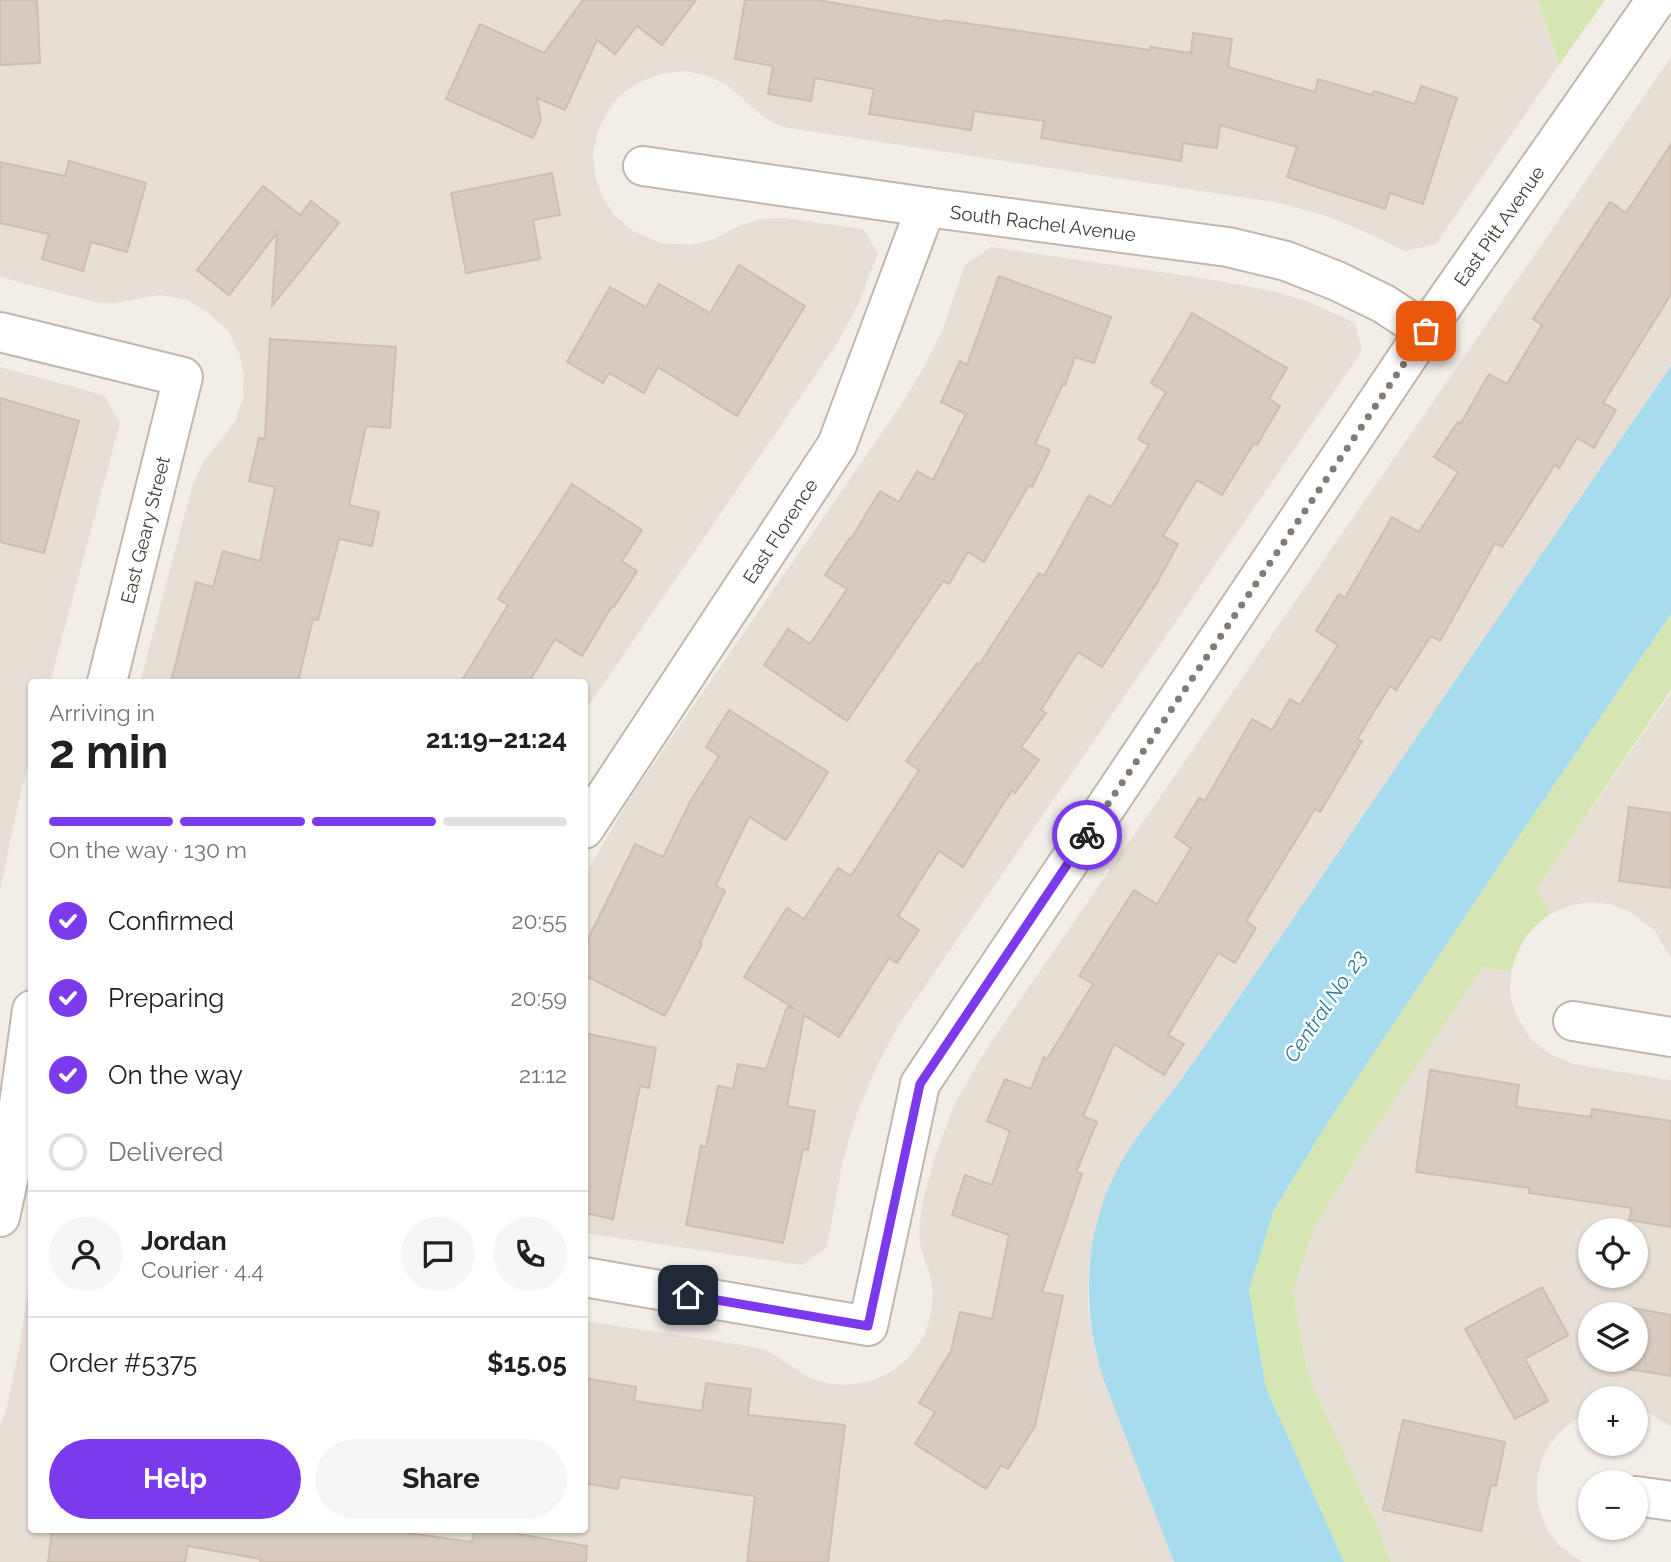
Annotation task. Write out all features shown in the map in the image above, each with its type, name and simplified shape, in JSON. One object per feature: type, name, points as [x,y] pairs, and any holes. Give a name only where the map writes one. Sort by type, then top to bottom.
[{"type":"street","name":"East Pitt Avenue","points":[[588,1278],[868,1326],[920,1084],[1426,331],[1657,0]]},
{"type":"street","name":"South Rachel Avenue","points":[[643,166],[1228,247],[1286,261],[1349,287],[1384,304],[1426,331]]},
{"type":"street","name":"East Florence","points":[[588,824],[837,444],[926,207]]},
{"type":"street","name":"East Geary Street","points":[[0,332],[183,377],[108,679]]},
{"type":"street","points":[[1573,1021],[1671,1037]]},
{"type":"street","points":[[0,1217],[20,1178],[28,1066]]},
{"type":"street","points":[[1648,1498],[1671,1502]]},
{"type":"shaded area","points":[[0,0],[1538,0],[1559,65],[1436,244],[1405,251],[1329,217],[1281,203],[782,127],[766,119],[727,85],[706,75],[684,71],[661,74],[640,82],[621,94],[598,131],[593,152],[595,175],[602,196],[615,216],[633,231],[661,243],[690,245],[712,240],[741,225],[761,219],[785,218],[863,229],[878,253],[859,303],[836,345],[588,707],[588,679],[141,679],[192,487],[204,461],[235,422],[243,399],[244,374],[239,353],[229,332],[209,313],[187,300],[160,295],[114,303],[95,302],[0,277]]},
{"type":"shaded area","points":[[1671,57],[1671,366],[1171,1093],[1098,1216],[1089,1266],[1088,1307],[1095,1352],[1174,1562],[0,1562],[0,1426],[6,1411],[20,1344],[28,1289],[28,1533],[588,1533],[588,1321],[749,1346],[768,1351],[810,1378],[846,1385],[871,1381],[893,1371],[911,1355],[925,1334],[931,1314],[933,1292],[921,1250],[919,1233],[922,1204],[936,1153],[955,1104],[991,1042]]},
{"type":"shaded area","points":[[991,247],[1273,291],[1306,301],[1355,323],[1362,351],[899,1024],[858,1110],[843,1160],[827,1247],[802,1265],[588,1233],[588,869],[632,795],[901,405],[944,327],[965,265]]},
{"type":"shaded area","points":[[0,367],[104,395],[120,423],[51,679],[28,679],[28,764],[0,892]]},
{"type":"shaded area","points":[[1671,693],[1671,958],[1655,931],[1629,911],[1609,904],[1589,902],[1550,914],[1535,890]]},
{"type":"shaded area","points":[[1483,967],[1511,972],[1510,995],[1518,1019],[1531,1039],[1549,1054],[1574,1064],[1671,1080],[1671,1427],[1648,1413],[1648,1386],[1578,1386],[1578,1418],[1563,1429],[1550,1444],[1537,1478],[1537,1497],[1548,1531],[1559,1545],[1582,1562],[1391,1562],[1308,1375],[1293,1293],[1314,1228],[1364,1146]]},
{"type":"green space","points":[[1538,0],[1605,0],[1559,65]]},
{"type":"green space","points":[[1671,614],[1671,690],[1536,889],[1550,914],[1525,939],[1511,972],[1483,967],[1364,1146],[1314,1228],[1293,1293],[1308,1375],[1391,1562],[1344,1562],[1266,1388],[1249,1290],[1274,1210],[1328,1122]]},
{"type":"water","name":"Central No. 23","points":[[1671,366],[1671,614],[1328,1122],[1274,1210],[1249,1290],[1266,1388],[1344,1562],[1174,1562],[1103,1378],[1096,1352],[1089,1301],[1089,1275],[1104,1199],[1121,1161],[1247,986]]},
{"type":"building","points":[[0,0],[37,0],[40,63],[0,65]]},
{"type":"building","points":[[583,0],[696,0],[662,45],[637,26],[615,54],[597,40],[565,110],[537,98],[541,120],[533,138],[446,99],[480,24],[544,53]]},
{"type":"building","points":[[745,0],[818,0],[943,22],[944,20],[1150,50],[1150,47],[1191,53],[1193,33],[1232,39],[1228,67],[1315,92],[1318,79],[1372,95],[1374,91],[1415,104],[1421,86],[1457,98],[1423,204],[1390,193],[1385,209],[1287,177],[1297,147],[1220,125],[1217,148],[1183,143],[1181,161],[1041,138],[1044,121],[974,111],[971,130],[869,114],[874,89],[815,78],[811,101],[768,94],[773,66],[735,59]]},
{"type":"building","points":[[1671,144],[1671,294],[1603,403],[1616,410],[1594,448],[1577,438],[1559,468],[1555,465],[1502,547],[1495,543],[1440,641],[1431,636],[1396,690],[1390,686],[1357,739],[1362,741],[1320,812],[1315,809],[1246,921],[1256,928],[1235,963],[1218,953],[1168,1035],[1184,1044],[1164,1075],[1114,1044],[1083,1116],[1097,1122],[1076,1172],[1082,1174],[1042,1292],[1063,1296],[1035,1426],[1008,1469],[1001,1465],[986,1489],[915,1444],[935,1412],[919,1403],[951,1351],[960,1312],[992,1319],[1009,1235],[952,1215],[965,1175],[992,1185],[1010,1131],[987,1121],[1005,1079],[1031,1089],[1044,1057],[1047,1059],[1093,984],[1079,976],[1134,890],[1157,904],[1191,848],[1175,837],[1199,798],[1205,801],[1252,719],[1272,730],[1290,699],[1300,705],[1338,645],[1316,631],[1339,594],[1345,598],[1392,517],[1419,532],[1458,472],[1434,457],[1458,422],[1461,423],[1489,374],[1507,384],[1542,325],[1533,319],[1610,202],[1626,213]]},
{"type":"building","points":[[69,161],[146,183],[127,252],[91,242],[83,271],[42,259],[49,234],[0,223],[0,162],[65,176]]},
{"type":"building","points":[[552,173],[560,215],[533,220],[540,259],[466,273],[451,193]]},
{"type":"building","points":[[263,186],[300,215],[311,201],[339,223],[272,306],[277,233],[229,295],[197,270]]},
{"type":"building","points":[[739,265],[805,306],[737,416],[658,367],[644,393],[609,373],[603,383],[567,362],[610,287],[646,307],[659,284],[710,313]]},
{"type":"building","points":[[999,276],[1111,317],[1094,363],[1075,357],[1065,385],[1063,384],[1035,444],[1050,450],[1032,487],[1029,485],[984,562],[968,552],[949,584],[943,581],[847,721],[764,665],[788,629],[810,644],[847,589],[825,575],[880,491],[899,502],[917,471],[933,480],[966,414],[941,402],[960,361],[967,365]]},
{"type":"building","points":[[1192,313],[1287,368],[1269,399],[1280,406],[1222,495],[1197,480],[1163,536],[1178,544],[1157,583],[1102,667],[1078,652],[1041,710],[1046,713],[1021,747],[1039,760],[1015,793],[1012,790],[963,867],[939,851],[898,916],[919,930],[897,963],[889,958],[839,1037],[804,1015],[787,1106],[815,1111],[808,1150],[803,1149],[783,1243],[686,1225],[701,1146],[706,1147],[718,1086],[733,1089],[738,1064],[766,1069],[787,1007],[795,1009],[744,977],[787,908],[804,919],[838,868],[851,876],[919,770],[906,761],[977,663],[979,665],[1039,573],[1044,576],[1089,495],[1111,507],[1149,445],[1138,439],[1166,392],[1151,383]]},
{"type":"building","points":[[270,339],[396,347],[390,428],[366,426],[349,505],[379,512],[372,546],[339,539],[318,620],[313,619],[299,679],[172,679],[196,582],[213,587],[223,551],[260,561],[275,487],[249,481],[259,438],[265,439]]},
{"type":"building","points":[[0,398],[79,421],[44,553],[0,542]]},
{"type":"building","points":[[572,484],[642,530],[622,561],[637,571],[582,656],[555,639],[531,679],[463,679],[508,605],[498,599]]},
{"type":"building","points":[[729,710],[828,772],[786,840],[749,817],[716,885],[725,891],[700,943],[702,944],[665,1016],[588,977],[588,939],[635,844],[663,857],[691,800],[719,756],[706,747]]},
{"type":"building","points":[[1629,807],[1671,813],[1671,888],[1619,881]]},
{"type":"building","points":[[588,1034],[656,1048],[649,1088],[640,1086],[613,1219],[588,1214]]},
{"type":"building","points":[[1430,1070],[1519,1085],[1516,1107],[1591,1117],[1592,1109],[1671,1121],[1671,1227],[1648,1223],[1648,1218],[1630,1218],[1632,1208],[1529,1193],[1529,1188],[1416,1172]]},
{"type":"building","points":[[1542,1287],[1568,1335],[1525,1359],[1548,1401],[1515,1419],[1465,1329]]},
{"type":"building","points":[[1648,1311],[1671,1315],[1671,1376],[1646,1372]]},
{"type":"building","points":[[588,1379],[636,1387],[634,1401],[702,1411],[706,1383],[751,1389],[748,1415],[845,1425],[828,1562],[747,1562],[755,1496],[620,1477],[618,1489],[588,1484]]},
{"type":"building","points":[[1403,1420],[1505,1442],[1496,1486],[1491,1485],[1481,1531],[1383,1510]]},
{"type":"building","points":[[52,1533],[408,1533],[472,1542],[474,1533],[518,1533],[587,1546],[586,1562],[260,1562],[261,1559],[188,1546],[185,1562],[48,1562]]},
{"type":"way so far","points":[[1087,835],[1426,331]]},
{"type":"route","points":[[688,1295],[868,1326],[920,1084],[1087,835]]}]
